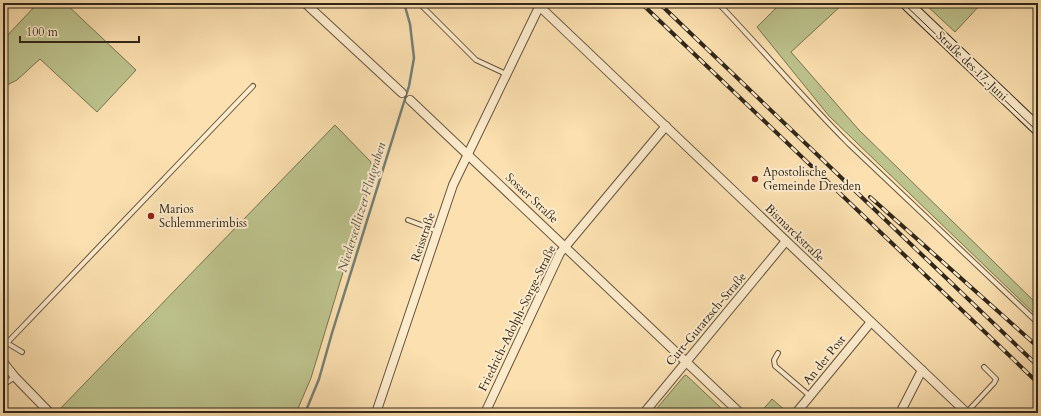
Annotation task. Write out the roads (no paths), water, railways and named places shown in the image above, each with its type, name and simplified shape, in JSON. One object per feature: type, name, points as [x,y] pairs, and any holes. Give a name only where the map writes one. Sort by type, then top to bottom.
[{"type":"street","name":"Sosaer Straße","points":[[305,3],[402,93]]},
{"type":"street","name":"Straße des 17. Juni","points":[[906,3],[1038,129]]},
{"type":"street","name":"Reisstraße","points":[[376,413],[453,185],[539,4]]},
{"type":"street","name":"Bismarckstraße","points":[[539,4],[967,413]]},
{"type":"street","name":"Sosaer Straße","points":[[410,100],[740,413]]},
{"type":"street","name":"Friedrich-Adolph-Sorge-Straße","points":[[485,413],[560,253],[666,126]]},
{"type":"street","name":"Curt-Guratzsch-Straße","points":[[644,413],[786,241]]},
{"type":"street","name":"An der Post","points":[[796,413],[871,322]]},
{"type":"street","points":[[3,362],[15,377],[50,413]]},
{"type":"street","points":[[900,413],[922,370]]},
{"type":"lane","points":[[718,3],[748,33],[838,133],[1038,323]]},
{"type":"lane","points":[[422,6],[476,60],[506,74]]},
{"type":"lane","points":[[3,346],[253,86]]},
{"type":"lane","name":"Sosaer Straße","points":[[402,93],[410,100]]},
{"type":"lane","points":[[408,220],[438,231]]},
{"type":"lane","points":[[7,343],[22,352]]},
{"type":"lane","points":[[778,353],[774,360],[776,366],[810,396]]},
{"type":"lane","points":[[967,413],[996,379],[984,367]]},
{"type":"lane","points":[[3,385],[15,377]]},
{"type":"waterway","name":"Niedersedlitzer Flutgraben","points":[[305,413],[319,379],[409,86],[414,58],[410,24],[404,3]]},
{"type":"tram line","points":[[903,3],[1038,132]]},
{"type":"railway","points":[[641,3],[1038,383]]},
{"type":"railway","points":[[659,3],[1038,366]]},
{"type":"railway","points":[[870,197],[1038,347]]},
{"type":"place","name":"Apostolische Gemeinde Dresden","points":[[755,179]]},
{"type":"place","name":"Marios Schlemmerimbiss","points":[[151,216]]}]
